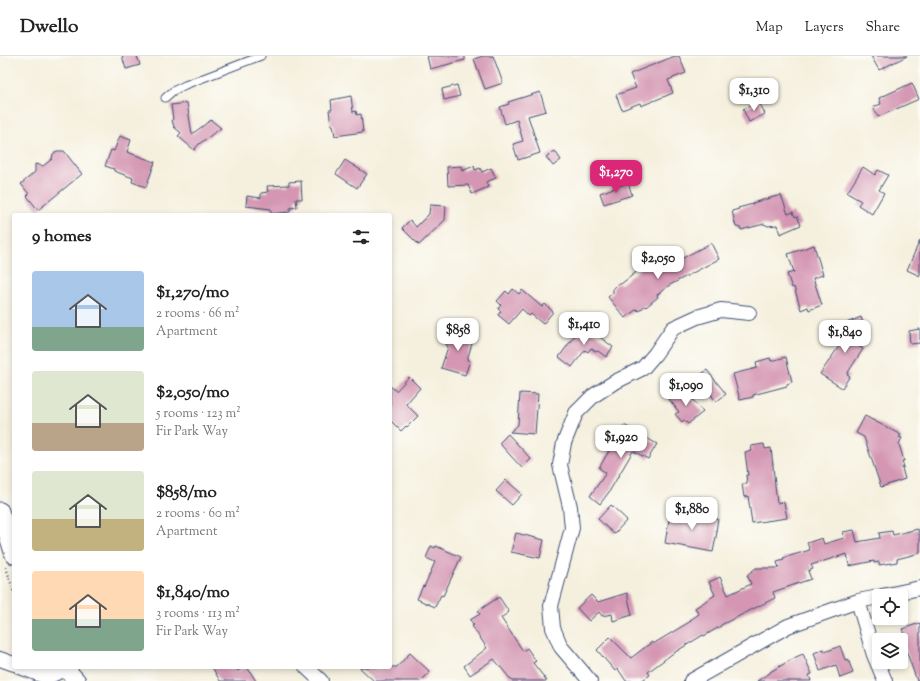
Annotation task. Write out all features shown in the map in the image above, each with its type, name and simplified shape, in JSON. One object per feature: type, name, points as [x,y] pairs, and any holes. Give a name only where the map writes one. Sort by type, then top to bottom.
[{"type":"street","points":[[590,681],[561,646],[553,628],[551,606],[572,528],[570,507],[560,465],[564,443],[576,413],[593,396],[613,383],[643,368],[673,328],[697,317],[721,310],[748,313]]},
{"type":"street","points":[[0,511],[9,558]]},
{"type":"street","points":[[908,590],[920,588]]},
{"type":"street","points":[[691,681],[788,626],[858,601],[872,598]]},
{"type":"street","points":[[858,601],[874,655],[885,681]]},
{"type":"street","points":[[0,659],[12,663]]},
{"type":"street","points":[[25,669],[40,675],[50,676],[69,672]]},
{"type":"street","points":[[308,669],[321,681]]},
{"type":"lane","points":[[165,98],[185,84],[261,56]]},
{"type":"path","points":[[9,558],[12,579]]},
{"type":"building","points":[[122,56],[137,56],[140,65],[126,69]]},
{"type":"building","points":[[427,56],[465,56],[465,60],[430,69]]},
{"type":"building","points":[[483,56],[493,56],[503,83],[485,89],[474,59]]},
{"type":"building","points":[[675,56],[679,56],[686,73],[668,80],[673,93],[641,106],[640,103],[622,110],[616,95],[636,88],[630,74]]},
{"type":"building","points":[[871,56],[907,56],[879,70]]},
{"type":"building","points":[[912,83],[919,99],[878,117],[873,107],[881,104],[879,98]]},
{"type":"building","points":[[457,85],[460,96],[444,100],[442,89]]},
{"type":"building","points":[[540,92],[546,111],[528,116],[540,153],[518,160],[513,144],[523,141],[517,120],[505,124],[500,107],[509,104],[508,102]]},
{"type":"building","points":[[351,96],[353,112],[356,111],[357,115],[361,114],[363,132],[335,136],[333,125],[331,125],[329,110],[332,110],[331,100]]},
{"type":"building","points":[[759,102],[765,114],[749,122],[743,109]]},
{"type":"building","points":[[187,103],[192,134],[211,120],[221,128],[199,144],[194,150],[178,136],[181,133],[174,127],[172,120],[171,105]]},
{"type":"building","points":[[120,136],[131,140],[127,152],[155,162],[146,187],[132,182],[133,178],[105,166],[111,150],[114,151]]},
{"type":"building","points":[[57,151],[64,151],[82,174],[38,210],[27,196],[29,194],[21,184],[35,172],[35,164],[43,166],[52,159],[53,154]]},
{"type":"building","points":[[555,151],[561,160],[553,166],[546,157]]},
{"type":"building","points":[[345,160],[367,174],[357,188],[336,174]]},
{"type":"building","points":[[461,166],[462,171],[474,166],[475,170],[480,168],[482,172],[491,168],[496,178],[486,182],[488,187],[472,194],[468,185],[448,186],[447,167]]},
{"type":"building","points":[[863,167],[875,175],[878,170],[888,175],[879,190],[884,193],[872,214],[858,205],[861,201],[847,193]]},
{"type":"building","points":[[301,181],[302,199],[296,199],[297,207],[290,208],[290,212],[271,213],[271,209],[246,206],[247,196],[261,198],[261,193],[268,192],[267,186],[289,185],[289,182]]},
{"type":"building","points":[[628,183],[632,195],[604,204],[600,193]]},
{"type":"building","points":[[781,195],[788,214],[793,212],[795,217],[797,216],[801,225],[780,234],[777,225],[768,226],[764,224],[741,230],[741,228],[736,227],[732,211],[753,204],[752,203]]},
{"type":"building","points":[[430,205],[446,206],[445,220],[419,245],[402,228],[410,220],[416,227],[429,214]]},
{"type":"building","points":[[920,240],[920,276],[907,270]]},
{"type":"building","points":[[711,243],[719,259],[668,286],[646,307],[645,306],[638,311],[637,309],[625,318],[608,297],[613,293],[613,288],[617,284],[621,284],[648,263],[655,272],[671,263],[670,261],[679,255],[681,259]]},
{"type":"building","points":[[814,245],[823,275],[813,278],[822,305],[809,310],[808,307],[801,310],[794,287],[792,288],[787,274],[794,272],[788,254]]},
{"type":"building","points":[[513,289],[519,294],[522,290],[542,307],[545,304],[553,312],[543,324],[531,314],[529,316],[522,309],[509,324],[498,315],[501,311],[498,309],[501,305],[497,301],[506,291],[509,294]]},
{"type":"building","points":[[861,317],[866,332],[846,338],[863,349],[847,374],[850,376],[842,388],[820,374],[844,339],[839,326]]},
{"type":"building","points":[[583,324],[613,347],[606,357],[591,348],[588,352],[585,350],[572,367],[559,357]]},
{"type":"building","points":[[454,327],[475,334],[467,360],[470,361],[465,375],[441,368],[448,347],[446,344],[450,341]]},
{"type":"building","points":[[920,329],[920,343],[910,344],[909,331]]},
{"type":"building","points":[[786,357],[792,382],[787,384],[787,386],[740,400],[733,374],[757,368],[756,362],[770,358],[771,361]]},
{"type":"building","points":[[707,370],[726,394],[716,402],[699,376]]},
{"type":"building","points":[[409,377],[420,388],[406,404],[418,416],[401,431],[392,422],[392,388],[396,391]]},
{"type":"building","points":[[683,388],[703,412],[688,424],[684,420],[682,422],[675,414],[679,412],[669,399]]},
{"type":"building","points":[[520,393],[538,394],[535,434],[510,432],[518,425]]},
{"type":"building","points":[[865,416],[901,435],[899,437],[902,438],[899,444],[904,461],[902,461],[904,467],[902,468],[905,479],[881,487],[864,437],[856,433]]},
{"type":"building","points":[[624,425],[657,444],[648,459],[633,451],[609,492],[600,504],[590,496],[606,473],[599,468]]},
{"type":"building","points":[[508,434],[531,459],[522,468],[499,443]]},
{"type":"building","points":[[764,444],[765,449],[771,448],[777,503],[784,502],[787,518],[752,523],[748,496],[744,497],[742,484],[747,484],[746,475],[748,475],[745,452],[752,451],[751,446]]},
{"type":"building","points":[[506,480],[522,494],[512,505],[496,491]]},
{"type":"building","points":[[611,505],[627,520],[614,534],[598,519]]},
{"type":"building","points":[[674,510],[718,519],[713,552],[665,543],[669,520],[672,521]]},
{"type":"building","points":[[918,529],[920,538],[920,553],[897,559],[897,562],[879,565],[879,562],[874,563],[874,561],[849,566],[847,554],[811,565],[813,569],[808,571],[811,579],[773,592],[775,598],[721,625],[672,654],[648,672],[650,675],[641,681],[626,681],[618,669],[615,671],[597,650],[610,637],[631,658],[652,642],[653,644],[691,621],[690,620],[699,614],[695,608],[715,595],[709,582],[720,577],[728,595],[751,584],[747,575],[756,568],[779,568],[777,562],[784,560],[783,558],[810,550],[807,543],[822,538],[824,544],[844,538],[843,532],[854,530],[857,542],[880,538],[879,533],[892,531],[893,535]]},
{"type":"building","points":[[516,533],[544,540],[540,558],[511,552]]},
{"type":"building","points":[[431,546],[435,548],[436,546],[461,557],[443,596],[441,595],[435,607],[417,599],[435,562],[426,558]]},
{"type":"building","points":[[627,593],[632,615],[613,621],[612,614],[602,616],[599,612],[589,621],[577,608],[591,595],[598,602]]},
{"type":"building","points":[[499,597],[509,612],[501,618],[523,651],[527,648],[536,661],[533,663],[547,681],[512,681],[494,659],[470,675],[464,666],[487,648],[472,626],[474,625],[470,620],[480,614],[478,611]]},
{"type":"building","points":[[920,623],[920,681],[917,681],[908,656],[908,633],[903,633],[902,629]]},
{"type":"building","points":[[840,646],[845,660],[848,659],[853,673],[840,678],[836,665],[820,671],[814,653],[824,649],[825,652]]},
{"type":"building","points":[[410,653],[430,672],[421,681],[374,681],[361,669],[392,669],[392,667],[397,667]]},
{"type":"building","points":[[803,654],[812,674],[809,675],[811,681],[757,681],[770,672]]},
{"type":"building","points":[[213,669],[237,669],[238,671],[242,669],[248,669],[256,681],[220,681]]}]
